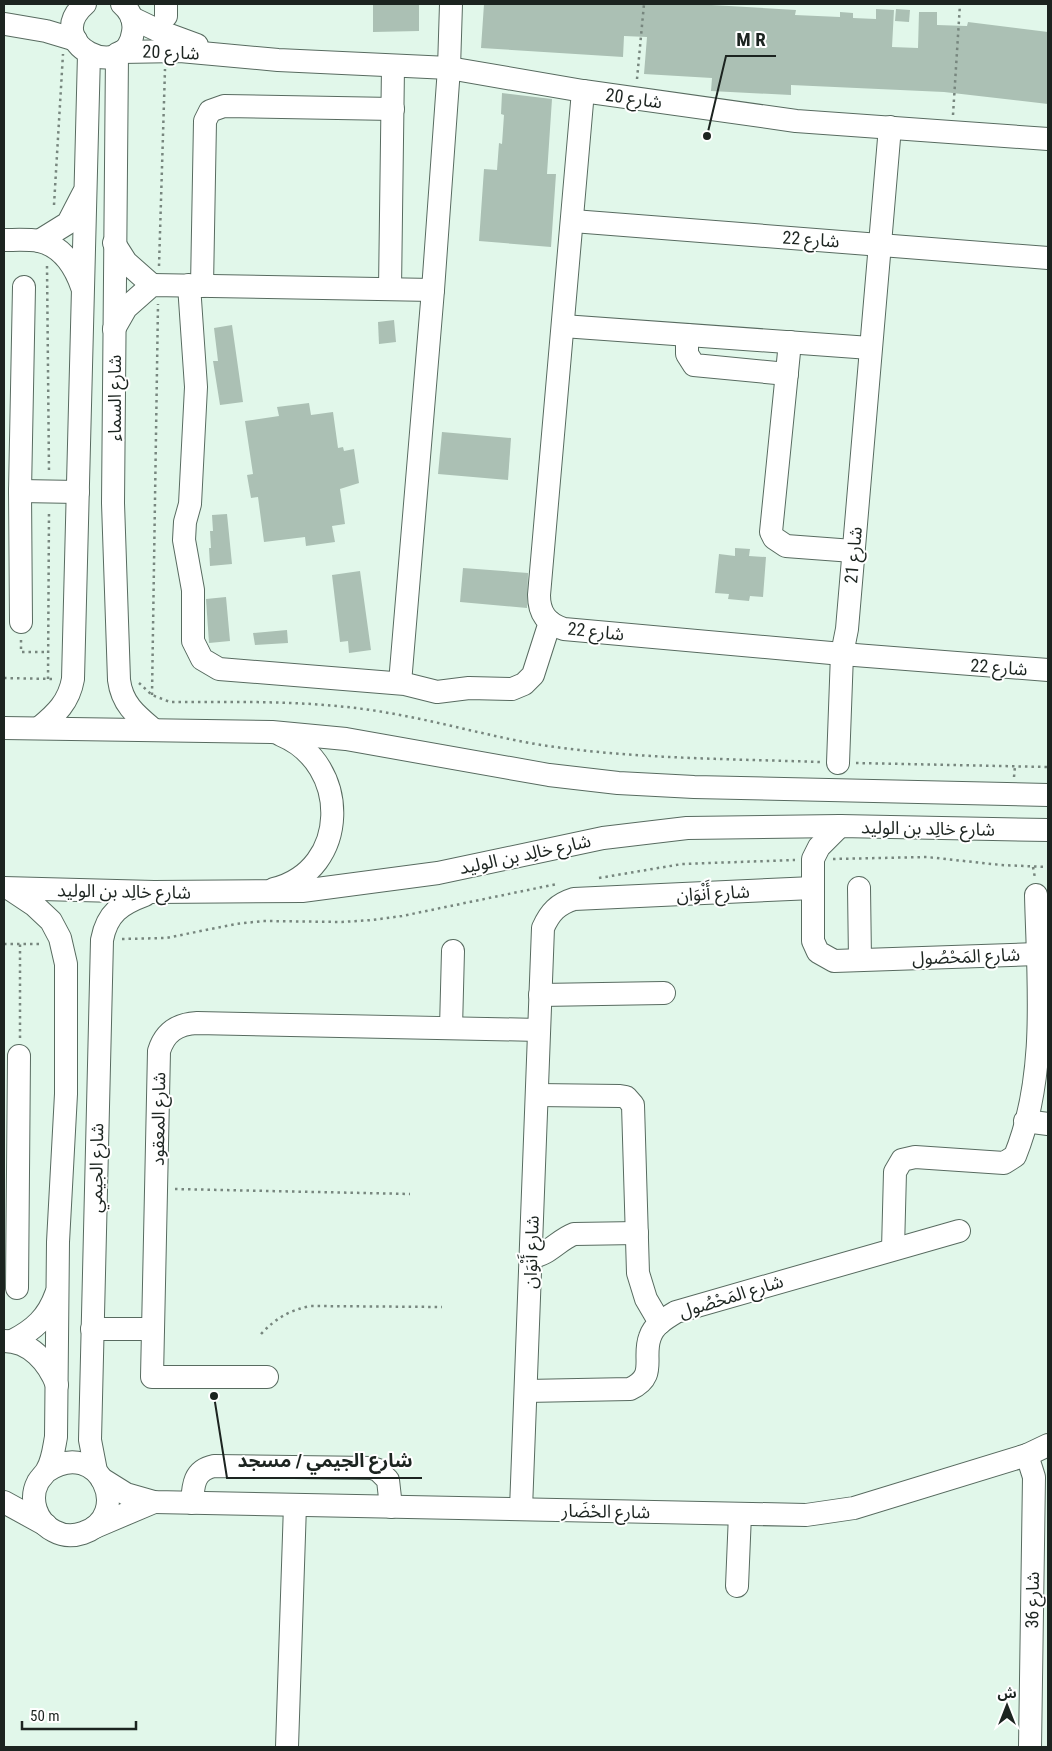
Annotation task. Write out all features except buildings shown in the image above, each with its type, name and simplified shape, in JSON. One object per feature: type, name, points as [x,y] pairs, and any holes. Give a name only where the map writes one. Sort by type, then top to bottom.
[{"type":"street","points":[[402,683],[433,290],[452,4]]},
{"type":"street","points":[[119,53],[127,46],[133,33],[127,11]]},
{"type":"street","name":"شارع 20","points":[[127,11],[159,31],[221,54]]},
{"type":"street","name":"شارع 20","points":[[4,24],[77,34],[108,57],[119,53],[161,50],[221,54],[268,60],[449,68],[583,91],[796,121],[1048,139]]},
{"type":"street","name":"شارع السماء","points":[[39,728],[58,712],[66,701],[73,679],[85,189],[77,34]]},
{"type":"street","name":"شارع السماء","points":[[119,53],[114,243],[113,503],[119,680],[121,690],[129,707],[154,730]]},
{"type":"street","points":[[390,289],[393,67]]},
{"type":"street","name":"شارع 22","points":[[583,91],[573,221],[538,595],[541,610],[550,622],[564,629],[1048,670]]},
{"type":"street","points":[[393,109],[224,106],[210,110],[205,121],[195,286],[196,387],[190,504],[185,522],[184,540],[193,590],[195,647],[202,659],[212,667],[226,670],[402,683],[437,692],[469,688],[512,689],[524,684],[536,669],[550,622]]},
{"type":"street","name":"شارع 21","points":[[838,763],[842,654],[847,629],[878,245],[890,128]]},
{"type":"street","points":[[41,250],[75,213],[85,189]]},
{"type":"street","name":"شارع 22","points":[[573,221],[1048,258]]},
{"type":"street","points":[[4,240],[63,255],[72,265],[83,291]]},
{"type":"street","points":[[114,243],[126,262],[155,285],[433,290]]},
{"type":"street","points":[[114,328],[126,308],[155,285]]},
{"type":"street","points":[[21,622],[20,491],[24,287]]},
{"type":"street","points":[[563,326],[870,348]]},
{"type":"street","points":[[687,335],[687,354],[694,365],[787,374]]},
{"type":"street","points":[[790,342],[772,532],[774,538],[786,546],[853,551]]},
{"type":"street","points":[[20,491],[78,492]]},
{"type":"street","name":"شارع خالِد بن الوليد","points":[[4,728],[272,732],[370,742],[517,770],[578,779],[659,785],[1048,795]]},
{"type":"street","points":[[261,892],[279,888],[296,880],[310,868],[322,853],[330,835],[333,817],[332,798],[327,780],[318,764],[306,750],[290,739],[272,732]]},
{"type":"street","points":[[802,789],[825,776],[838,763],[847,776],[866,791]]},
{"type":"street","name":"شارع خالِد بن الوليد","points":[[6,888],[154,892],[261,892],[337,887],[438,873],[558,846],[644,832],[730,826],[1048,830]]},
{"type":"street","points":[[783,826],[800,839],[813,859]]},
{"type":"street","points":[[813,859],[819,847],[840,826]]},
{"type":"street","name":"شارع المَحْصُول","points":[[813,859],[813,941],[818,952],[834,961],[1037,954],[1043,986],[1036,1052],[1025,1121],[1015,1156],[1008,1162],[915,1157],[902,1160],[895,1172],[893,1249]]},
{"type":"street","name":"شارع الجيمي","points":[[6,888],[44,913],[56,929],[66,964],[66,1076],[57,1291],[58,1386],[56,1437],[45,1473]]},
{"type":"street","name":"شارع أَنْوَان","points":[[521,1509],[543,928],[554,909],[574,899],[813,888]]},
{"type":"street","points":[[859,888],[860,960]]},
{"type":"street","name":"شارع الجيمي","points":[[99,1475],[90,1440],[102,940],[108,920],[119,906],[154,892]]},
{"type":"street","points":[[1036,895],[1037,954]]},
{"type":"street","points":[[451,1028],[453,951]]},
{"type":"street","points":[[540,995],[664,993]]},
{"type":"street","name":"شارع المعقود","points":[[267,1377],[152,1377],[159,1052],[168,1033],[177,1027],[197,1023],[539,1030]]},
{"type":"street","points":[[17,1288],[11,1201],[19,1056]]},
{"type":"street","points":[[537,1095],[620,1096],[630,1100],[634,1111],[640,1282],[646,1299],[660,1323]]},
{"type":"street","points":[[1025,1121],[1048,1124]]},
{"type":"street","name":"شارع المَحْصُول","points":[[526,1391],[623,1390],[637,1386],[647,1374],[650,1338],[660,1323],[676,1312],[701,1303],[959,1230]]},
{"type":"street","points":[[531,1257],[545,1254],[566,1237],[574,1234],[637,1233]]},
{"type":"street","points":[[8,1341],[28,1333],[41,1321],[51,1307],[57,1291]]},
{"type":"street","points":[[92,1329],[153,1329]]},
{"type":"street","points":[[8,1341],[28,1348],[41,1358],[51,1371],[58,1386]]},
{"type":"street","name":"شارع الحْضَار","points":[[99,1475],[126,1494],[154,1502],[806,1515],[839,1512],[1027,1455],[1048,1445]]},
{"type":"street","name":"شارع 36","points":[[1027,1455],[1034,1477],[1040,1698],[1030,1747]]},
{"type":"street","points":[[4,1493],[24,1486],[63,1463],[71,1462],[88,1466],[99,1475],[107,1488],[107,1510],[94,1528],[80,1534],[65,1535],[4,1502]]},
{"type":"street","points":[[192,1503],[196,1478],[203,1469],[214,1466],[372,1468],[378,1470],[388,1480],[390,1507]]},
{"type":"street","points":[[45,1473],[38,1482],[34,1500],[36,1509],[46,1525]]},
{"type":"street","name":"شارع الحْضَار","points":[[94,1528],[154,1502]]},
{"type":"street","points":[[287,1747],[295,1505]]},
{"type":"street","points":[[737,1586],[740,1514]]},
{"type":"path","points":[[635,98],[644,4]]},
{"type":"path","points":[[952,131],[960,4]]},
{"type":"path","points":[[54,207],[77,34]]},
{"type":"path","points":[[152,695],[155,285],[165,59]]},
{"type":"path","points":[[41,250],[48,267],[48,679]]},
{"type":"path","points":[[21,622],[22,652],[48,652]]},
{"type":"path","points":[[4,678],[73,679]]},
{"type":"path","points":[[119,680],[137,681],[152,695],[170,702],[299,703],[389,713],[522,742],[591,751],[838,763],[1048,767]]},
{"type":"path","points":[[598,878],[682,864],[813,859],[927,857],[1001,865],[1048,867]]},
{"type":"path","points":[[102,940],[166,938],[236,924],[263,921],[342,922],[380,919],[564,883]]},
{"type":"path","points":[[4,944],[61,942]]},
{"type":"path","points":[[19,1056],[20,944]]},
{"type":"path","points":[[156,1188],[410,1194]]},
{"type":"path","points":[[261,1334],[279,1317],[299,1308],[312,1306],[442,1307]]},
{"type":"place","name":"M R","points":[[707,136]]},
{"type":"place","name":"شارع الجيمي / مسجد","points":[[214,1396]]}]
